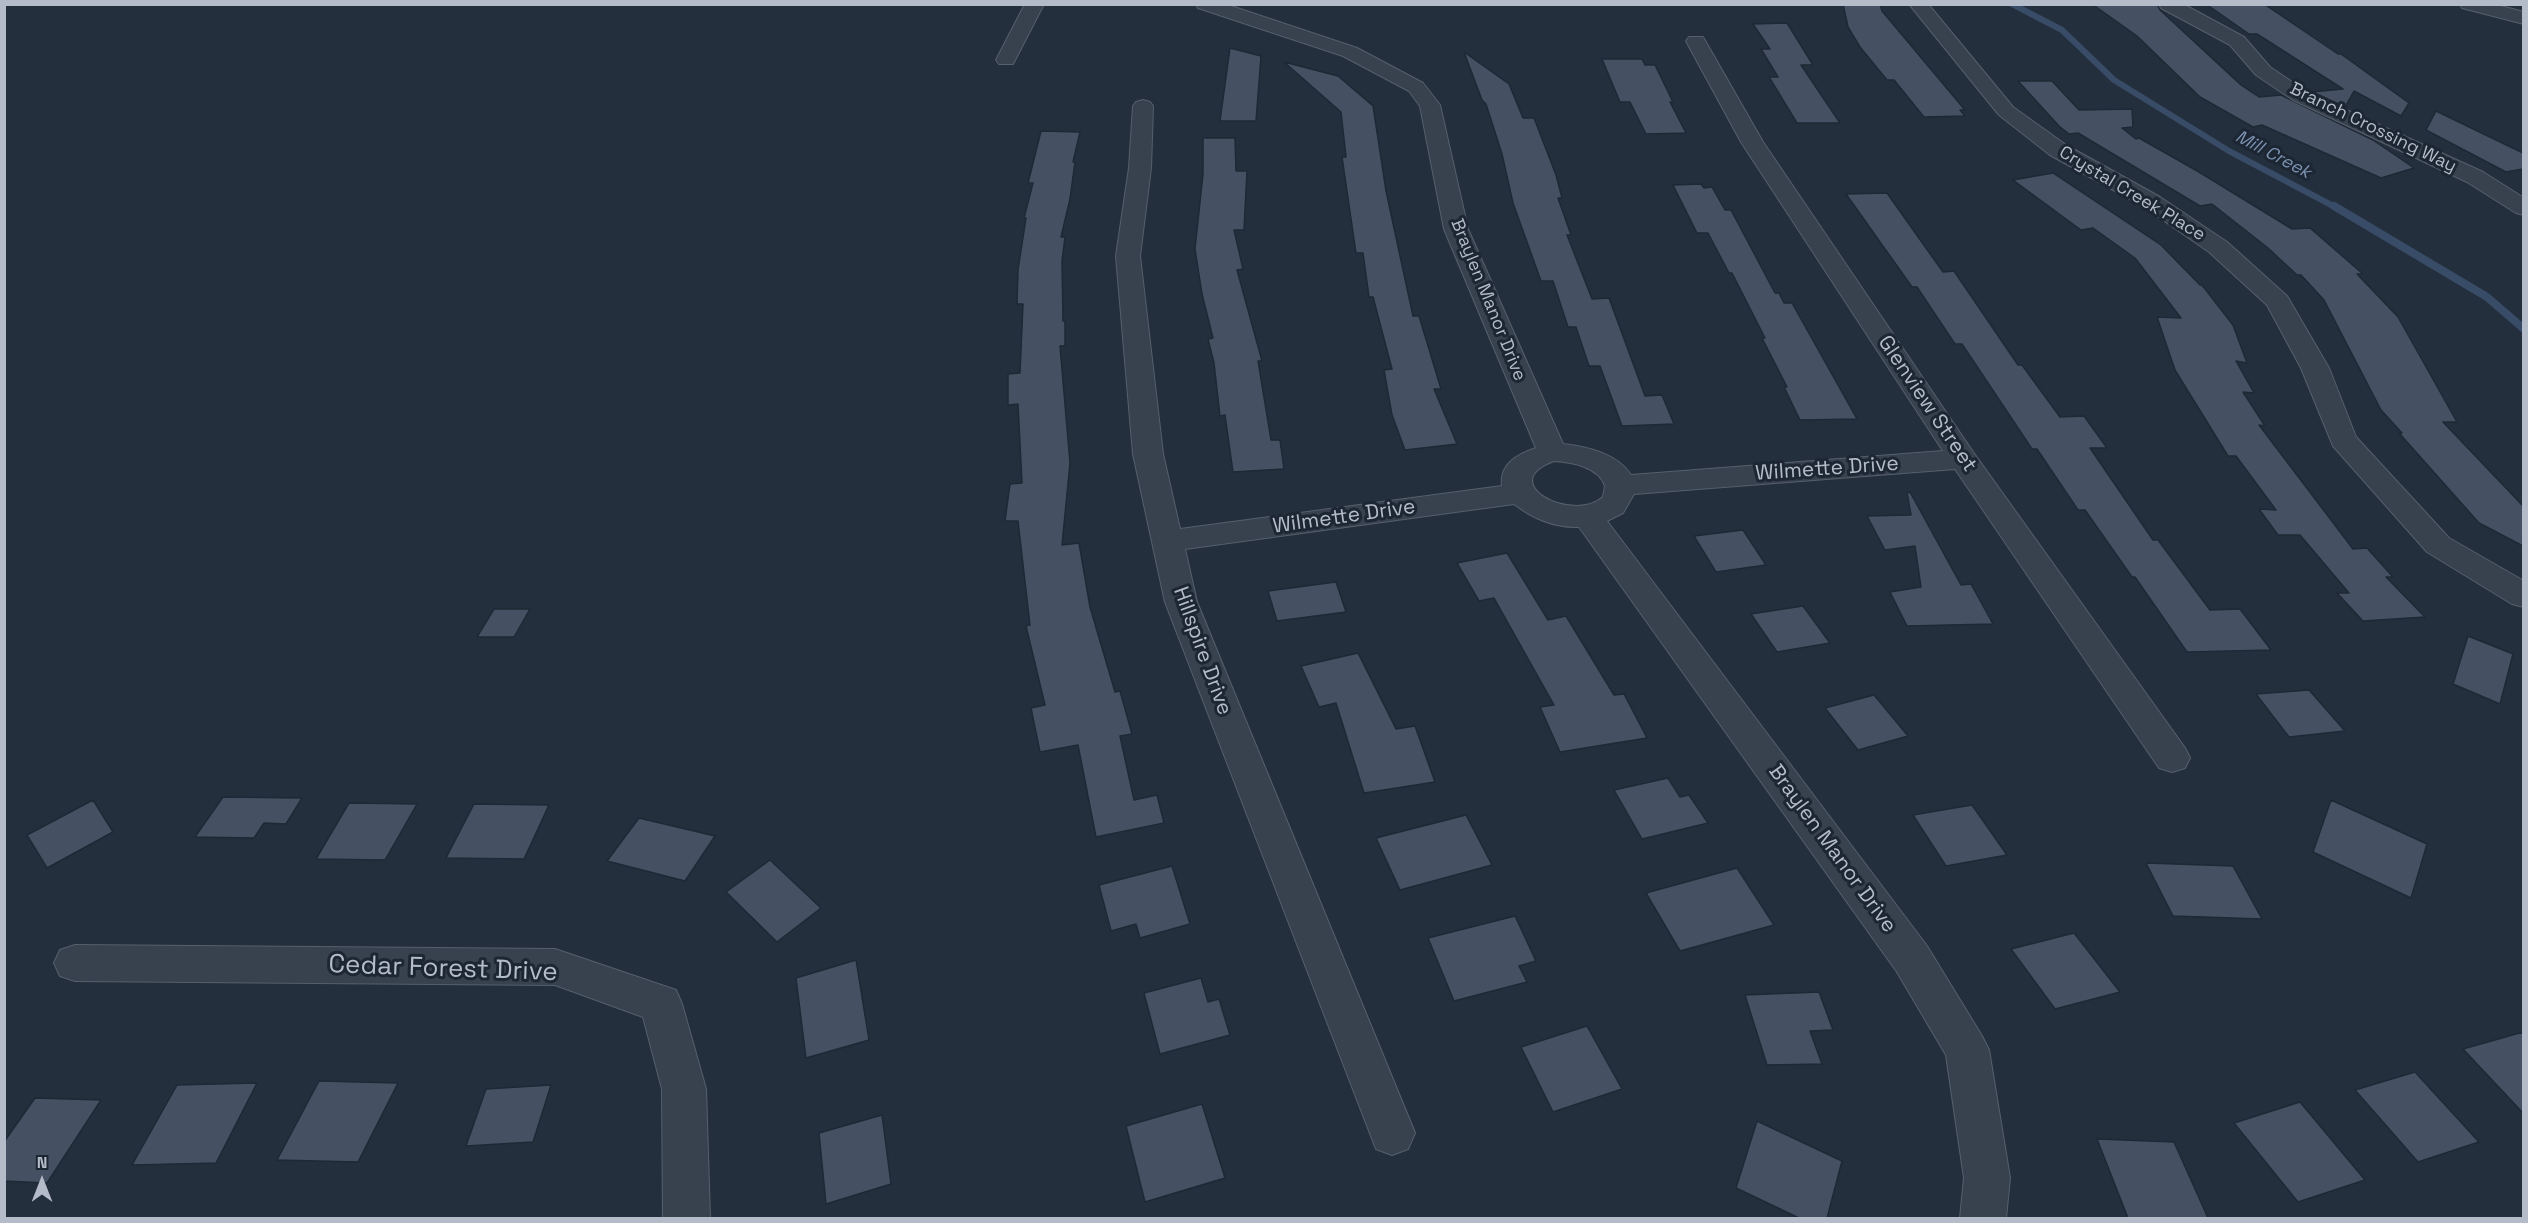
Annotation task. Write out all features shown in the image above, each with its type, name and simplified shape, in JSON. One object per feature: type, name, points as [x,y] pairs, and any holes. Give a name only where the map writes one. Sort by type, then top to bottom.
[{"type":"street","points":[[1006,60],[1035,4]]},
{"type":"street","name":"Braylen Manor Drive","points":[[1205,4],[1350,52],[1382,66],[1416,87],[1430,105],[1456,230],[1552,452]]},
{"type":"street","name":"Crystal Creek Place","points":[[1918,4],[2006,111],[2058,150],[2152,202],[2218,247],[2278,301],[2315,368],[2343,440],[2438,545],[2523,596]]},
{"type":"street","name":"Branch Crossing Way","points":[[2168,4],[2237,41],[2263,71],[2301,96],[2475,177],[2523,208]]},
{"type":"street","points":[[2469,4],[2523,18]]},
{"type":"street","name":"Glenview Street","points":[[1696,41],[1752,142],[1963,459],[2172,758]]},
{"type":"street","name":"Hillspire Drive","points":[[1143,106],[1140,168],[1128,256],[1148,454],[1180,602],[1392,1133]]},
{"type":"street","points":[[1567,452],[1595,459],[1615,475],[1620,484],[1619,495],[1613,505],[1588,517],[1572,518],[1540,510],[1520,493],[1516,482],[1518,471],[1525,462],[1537,455],[1567,452]]},
{"type":"street","name":"Wilmette Drive","points":[[1620,484],[1963,459]]},
{"type":"street","name":"Wilmette Drive","points":[[1167,541],[1520,493]]},
{"type":"street","name":"Braylen Manor Drive","points":[[1588,517],[1912,959],[1967,1050],[1987,1178],[1983,1218]]},
{"type":"street","name":"Cedar Forest Drive","points":[[75,963],[555,967],[661,1004],[684,1089],[687,1218]]},
{"type":"building","points":[[1843,4],[1880,4],[1882,11],[1965,110],[1960,110],[1965,116],[1924,117],[1894,80],[1887,80],[1860,47],[1848,27]]},
{"type":"building","points":[[2092,4],[2157,4],[2160,10],[2241,85],[2259,97],[2281,95],[2373,140],[2414,168],[2381,178],[2262,125],[2253,127],[2200,97],[2137,36]]},
{"type":"building","points":[[2206,4],[2264,4],[2341,54],[2409,103],[2401,116],[2354,91],[2345,107],[2312,92],[2343,89],[2257,34],[2249,34]]},
{"type":"building","points":[[1787,23],[1813,65],[1801,65],[1840,123],[1797,123],[1769,77],[1778,77],[1761,49],[1770,49],[1753,24]]},
{"type":"building","points":[[1230,48],[1261,56],[1256,121],[1220,121]]},
{"type":"building","points":[[1464,52],[1509,84],[1523,118],[1534,118],[1556,175],[1562,198],[1558,198],[1571,235],[1567,235],[1592,299],[1609,298],[1645,396],[1662,395],[1674,424],[1622,426],[1600,366],[1589,366],[1576,327],[1568,327],[1553,281],[1541,281],[1513,203],[1502,154],[1486,104],[1482,100]]},
{"type":"building","points":[[1602,59],[1642,59],[1645,65],[1655,65],[1686,133],[1646,134],[1630,102],[1620,102]]},
{"type":"building","points":[[1284,62],[1338,76],[1373,106],[1386,191],[1413,316],[1419,316],[1441,389],[1434,389],[1457,444],[1405,450],[1392,415],[1384,370],[1392,369],[1373,297],[1369,297],[1363,253],[1356,253],[1342,157],[1346,157],[1341,112]]},
{"type":"building","points":[[2018,81],[2052,81],[2079,110],[2132,109],[2133,127],[2122,128],[2136,139],[2139,138],[2199,172],[2292,229],[2310,228],[2363,274],[2357,274],[2398,317],[2457,422],[2443,422],[2523,506],[2523,546],[2479,523],[2399,433],[2402,433],[2381,410],[2324,300],[2301,275],[2297,275],[2268,248],[2212,204],[2200,206],[2078,133],[2069,134]]},
{"type":"building","points":[[2436,111],[2523,153],[2523,169],[2506,172],[2426,130]]},
{"type":"building","points":[[1041,131],[1080,132],[1073,162],[1075,162],[1070,199],[1061,237],[1065,237],[1062,261],[1065,346],[1060,346],[1070,463],[1062,545],[1079,543],[1090,607],[1115,692],[1120,691],[1132,734],[1120,736],[1134,800],[1157,795],[1164,823],[1096,837],[1078,745],[1040,752],[1031,708],[1045,705],[1026,626],[1030,625],[1018,521],[1005,521],[1010,484],[1022,483],[1018,404],[1008,405],[1008,374],[1020,373],[1023,304],[1017,304],[1018,270],[1026,218],[1024,218],[1033,183],[1028,183]]},
{"type":"building","points":[[1203,138],[1235,138],[1236,171],[1247,171],[1244,230],[1234,230],[1243,269],[1237,270],[1262,361],[1258,361],[1271,440],[1280,440],[1284,469],[1233,472],[1225,415],[1220,416],[1214,363],[1208,339],[1213,338],[1202,294],[1195,249],[1203,174]]},
{"type":"building","points":[[2053,173],[2161,245],[2202,285],[2233,325],[2247,363],[2236,361],[2254,393],[2243,392],[2265,426],[2259,425],[2353,549],[2367,548],[2393,577],[2386,577],[2425,617],[2363,621],[2337,593],[2349,593],[2300,535],[2278,535],[2259,509],[2276,510],[2236,456],[2228,456],[2175,370],[2157,317],[2181,318],[2135,258],[2093,228],[2081,230],[2013,180]]},
{"type":"building","points":[[1701,184],[1704,188],[1712,187],[1725,210],[1731,210],[1775,293],[1779,293],[1784,303],[1792,303],[1857,419],[1800,420],[1784,387],[1787,387],[1762,338],[1765,338],[1732,273],[1729,273],[1708,233],[1697,233],[1673,185]]},
{"type":"building","points":[[1887,193],[1943,272],[1954,271],[2018,365],[2022,365],[2060,417],[2084,416],[2107,448],[2090,448],[2153,540],[2158,540],[2210,610],[2240,609],[2271,650],[2187,652],[2085,510],[2078,510],[2037,449],[2032,449],[1962,344],[1955,344],[1917,287],[1912,287],[1846,194]]},
{"type":"building","points":[[1910,492],[1961,585],[1971,584],[1993,624],[1907,626],[1890,592],[1921,587],[1915,546],[1885,550],[1867,516],[1911,515],[1907,493]]},
{"type":"building","points":[[1743,530],[1766,565],[1716,572],[1694,536]]},
{"type":"building","points":[[1507,553],[1548,620],[1566,616],[1614,695],[1624,694],[1647,738],[1560,752],[1540,707],[1554,705],[1494,598],[1479,601],[1457,563]]},
{"type":"building","points":[[1336,582],[1346,612],[1277,621],[1268,591]]},
{"type":"building","points":[[1803,606],[1830,643],[1777,652],[1751,614]]},
{"type":"building","points":[[494,609],[530,609],[514,637],[477,637]]},
{"type":"building","points":[[2468,636],[2513,654],[2500,704],[2453,684]]},
{"type":"building","points":[[1358,653],[1396,729],[1415,726],[1435,782],[1364,793],[1336,703],[1319,707],[1301,666]]},
{"type":"building","points":[[2309,690],[2345,731],[2289,737],[2256,694]]},
{"type":"building","points":[[1874,695],[1908,736],[1858,750],[1825,708]]},
{"type":"building","points":[[1668,778],[1680,797],[1689,795],[1708,823],[1642,839],[1614,790]]},
{"type":"building","points":[[223,797],[302,798],[286,824],[264,823],[254,838],[195,837]]},
{"type":"building","points":[[93,800],[113,832],[47,868],[27,835]]},
{"type":"building","points":[[2331,800],[2427,844],[2411,898],[2313,852]]},
{"type":"building","points":[[349,803],[417,804],[385,860],[316,859]]},
{"type":"building","points":[[474,804],[549,805],[524,859],[446,858]]},
{"type":"building","points":[[1972,805],[2007,855],[1946,866],[1913,815]]},
{"type":"building","points":[[1466,815],[1492,865],[1400,890],[1376,838]]},
{"type":"building","points":[[639,818],[715,836],[685,881],[607,861]]},
{"type":"building","points":[[770,860],[821,908],[777,942],[726,892]]},
{"type":"building","points":[[2146,863],[2233,866],[2262,919],[2173,916]]},
{"type":"building","points":[[1172,866],[1190,924],[1140,938],[1136,924],[1111,931],[1099,885]]},
{"type":"building","points":[[1737,868],[1774,925],[1680,951],[1646,893]]},
{"type":"building","points":[[1515,916],[1536,961],[1519,966],[1527,982],[1454,1001],[1428,938]]},
{"type":"building","points":[[2074,933],[2120,992],[2055,1009],[2011,949]]},
{"type":"building","points":[[856,960],[869,1040],[806,1058],[796,978]]},
{"type":"building","points":[[1201,978],[1208,1002],[1219,999],[1230,1035],[1160,1054],[1144,993]]},
{"type":"building","points":[[1819,992],[1833,1030],[1810,1031],[1822,1064],[1767,1065],[1745,995]]},
{"type":"building","points":[[1587,1026],[1622,1089],[1553,1112],[1521,1047]]},
{"type":"building","points":[[2523,1032],[2523,1113],[2463,1049]]},
{"type":"building","points":[[2415,1072],[2479,1142],[2418,1162],[2355,1090]]},
{"type":"building","points":[[319,1081],[398,1083],[358,1162],[277,1160]]},
{"type":"building","points":[[257,1083],[216,1163],[132,1165],[177,1085]]},
{"type":"building","points":[[551,1085],[533,1142],[466,1146],[486,1089]]},
{"type":"building","points":[[35,1098],[101,1100],[47,1183],[4,1181],[4,1142]]},
{"type":"building","points":[[2300,1102],[2365,1180],[2298,1202],[2234,1123]]},
{"type":"building","points":[[1202,1104],[1225,1178],[1145,1202],[1126,1126]]},
{"type":"building","points":[[882,1115],[891,1184],[826,1204],[819,1133]]},
{"type":"building","points":[[1757,1121],[1842,1161],[1827,1218],[1799,1218],[1736,1188]]},
{"type":"building","points":[[2097,1139],[2174,1142],[2208,1218],[2128,1218]]},
{"type":"waterway","name":"Mill Creek","points":[[2012,4],[2062,30],[2114,80],[2229,151],[2337,208]]},
{"type":"waterway","name":"Mill Creek","points":[[2334,206],[2487,297],[2524,329]]}]
